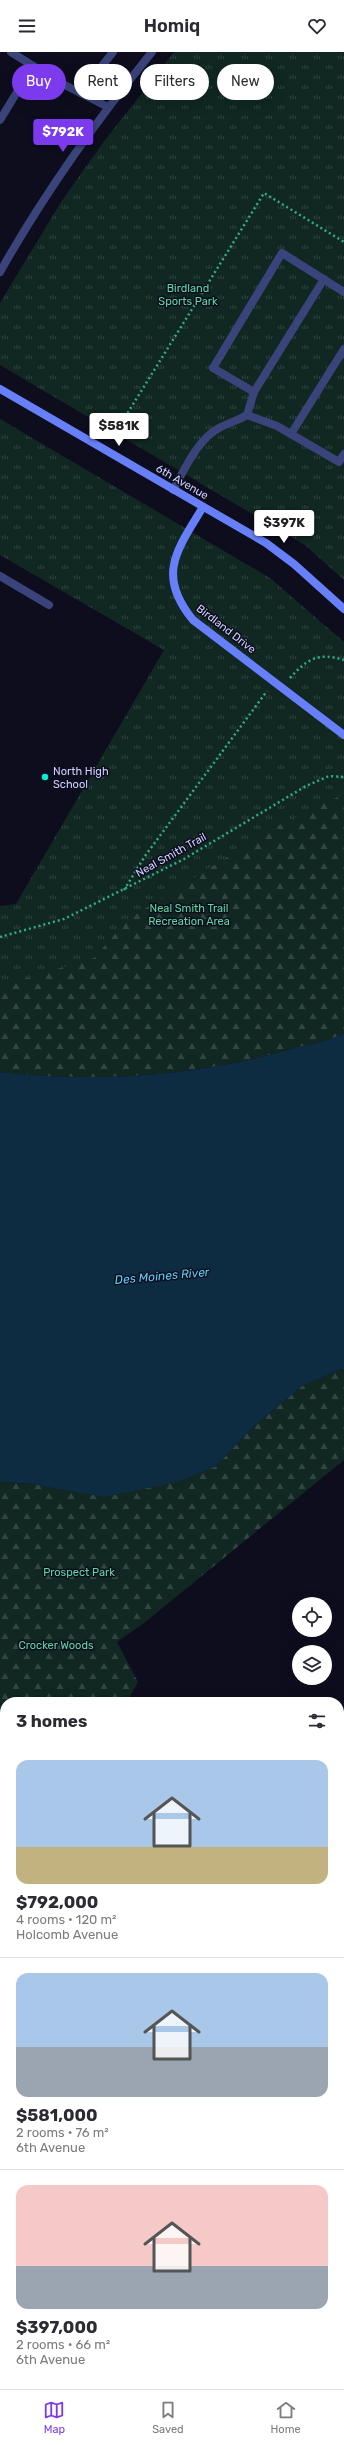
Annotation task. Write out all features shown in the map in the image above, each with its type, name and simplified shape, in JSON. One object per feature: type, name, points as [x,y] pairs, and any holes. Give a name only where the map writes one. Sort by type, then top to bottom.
[{"type":"main road","name":"6th Avenue","points":[[0,388],[266,543],[294,564],[344,609]]},
{"type":"main road","name":"Birdland Drive","points":[[203,507],[180,547],[172,568],[173,587],[182,606],[193,620],[344,735]]},
{"type":"street","points":[[11,52],[30,64]]},
{"type":"street","points":[[104,64],[113,52]]},
{"type":"street","points":[[0,272],[23,232],[108,107],[152,52]]},
{"type":"street","points":[[0,120],[12,100]]},
{"type":"street","points":[[94,100],[108,107]]},
{"type":"street","points":[[254,392],[213,368],[282,253],[344,292]]},
{"type":"street","points":[[173,490],[194,452],[205,440],[218,429],[247,415],[254,392],[324,279]]},
{"type":"street","points":[[291,434],[344,349]]},
{"type":"street","points":[[247,415],[291,434],[339,462],[344,454]]},
{"type":"street","points":[[0,576],[49,605]]},
{"type":"path","points":[[118,430],[264,193],[344,242]]},
{"type":"path","points":[[290,678],[307,661],[317,657],[330,656],[344,660]]},
{"type":"path","points":[[123,890],[145,856],[266,692]]},
{"type":"path","name":"Neal Smith Trail","points":[[0,937],[64,919],[190,855],[306,786],[328,776],[344,777]]},
{"type":"green space","name":"Birdland Sports Park","points":[[174,52],[344,52],[344,580],[305,545],[0,365],[0,303],[61,202],[102,144],[140,95],[140,100],[209,100],[209,64],[165,64]]},
{"type":"green space","name":"Neal Smith Trail Recreation Area","points":[[0,419],[270,578],[344,642],[344,1033],[0,1072],[0,906],[16,904],[164,650],[0,555]]},
{"type":"green space","points":[[344,794],[344,1033],[326,1040],[259,1058],[186,1071],[112,1077],[74,1077],[0,1072],[0,986],[94,958],[127,920],[273,828]]},
{"type":"green space","name":"Prospect Park","points":[[344,1368],[344,1460],[144,1623],[117,1642],[138,1682],[130,1697],[0,1697],[0,1482],[32,1484],[215,1467],[254,1426],[302,1386]]},
{"type":"water","name":"Des Moines River","points":[[344,1033],[344,1368],[302,1386],[254,1426],[215,1467],[177,1482],[104,1497],[32,1484],[0,1482],[0,1072],[74,1077],[112,1077],[186,1071],[259,1058],[326,1040]]},
{"type":"place","name":"North High School","points":[[45,777]]},
{"type":"park label","name":"Crocker Woods","points":[[56,1645]]}]
